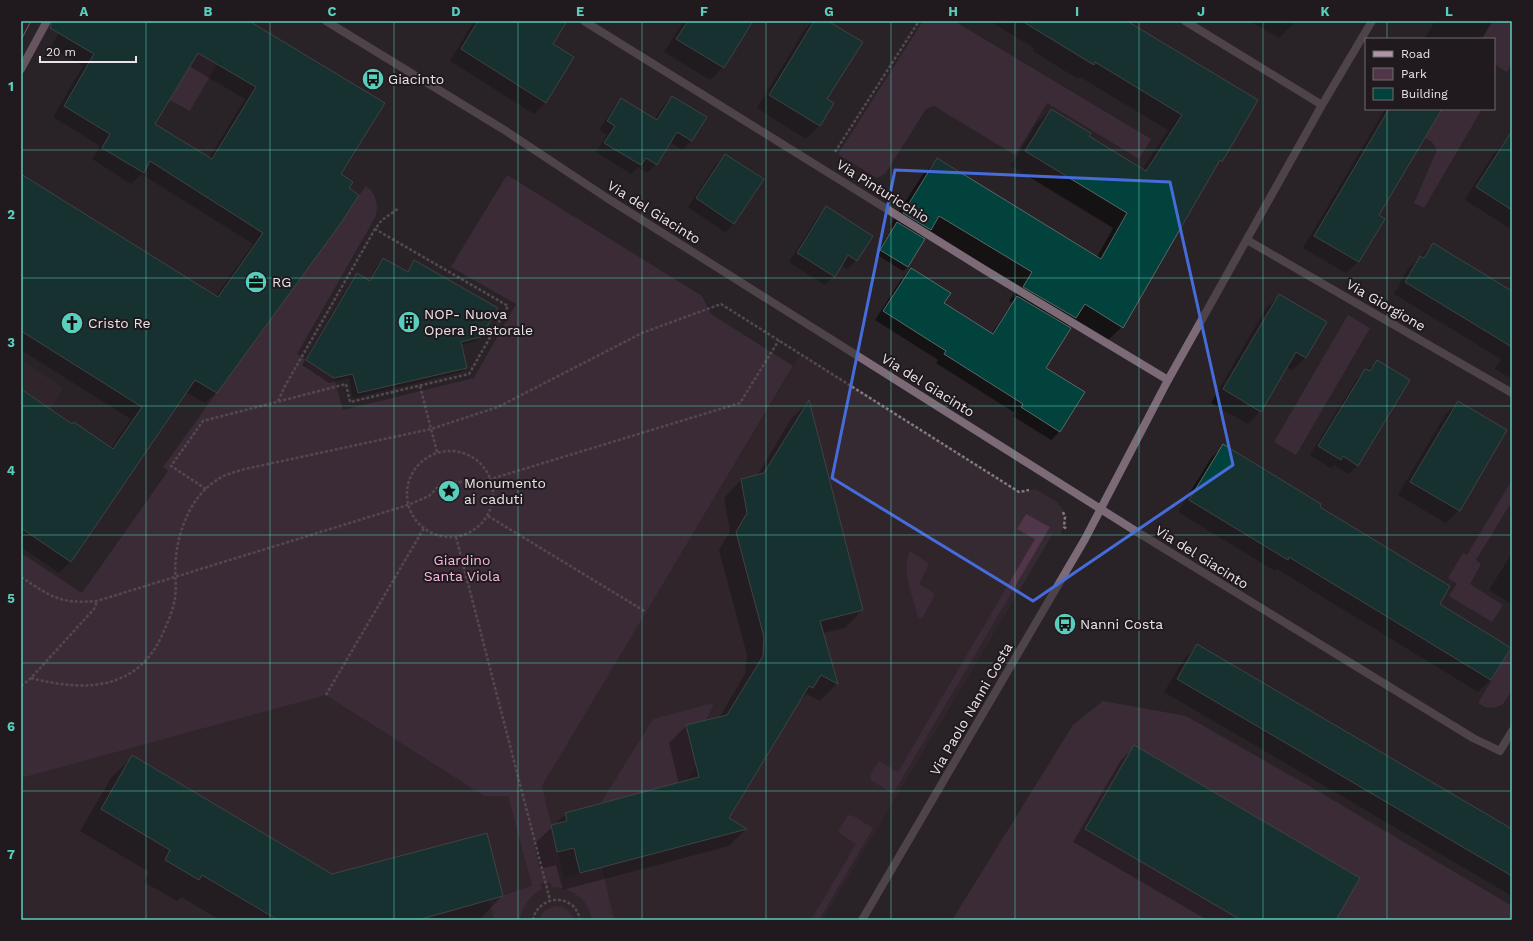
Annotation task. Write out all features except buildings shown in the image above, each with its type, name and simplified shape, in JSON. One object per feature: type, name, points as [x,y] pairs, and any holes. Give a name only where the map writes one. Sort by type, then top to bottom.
[{"type":"main road","points":[[21,69],[47,21]]},
{"type":"street","name":"Via del Giacinto","points":[[326,21],[506,132],[607,198],[1101,509],[1473,738],[1500,751],[1512,732]]},
{"type":"street","name":"Via Pinturicchio","points":[[584,21],[972,261],[1168,380]]},
{"type":"street","points":[[1185,21],[1322,104]]},
{"type":"street","points":[[1101,509],[1168,380],[1322,104],[1372,21]]},
{"type":"street","name":"Via Giorgione","points":[[1246,240],[1512,393]]},
{"type":"street","name":"Via Paolo Nanni Costa","points":[[862,920],[1073,560],[1101,509]]},
{"type":"path","points":[[833,155],[919,21]]},
{"type":"path","points":[[278,401],[285,386],[375,229],[382,220],[399,208]]},
{"type":"path","points":[[206,489],[171,466],[203,421],[346,384],[350,402],[469,374],[508,306],[375,229]]},
{"type":"path","points":[[31,678],[67,686],[112,682],[130,674],[146,661],[158,644],[168,624],[174,600],[176,555],[181,530],[189,511],[206,489],[225,475],[245,469],[431,429],[498,407],[642,333],[721,304],[1019,492],[1035,489]]},
{"type":"path","points":[[21,578],[58,599],[80,602],[97,601],[408,505],[429,496],[440,485],[455,482],[472,482],[492,479],[740,403],[779,340]]},
{"type":"path","points":[[420,386],[437,452]]},
{"type":"path","points":[[452,451],[471,456],[485,468],[492,479],[494,491],[488,516],[480,526],[468,533],[456,537],[446,537],[434,534],[424,528],[414,518],[408,505],[407,491],[410,478],[416,466],[426,457],[437,452],[452,451]]},
{"type":"path","points":[[1062,508],[1065,517],[1064,527]]},
{"type":"path","points":[[488,516],[646,612]]},
{"type":"path","points":[[326,695],[424,528]]},
{"type":"path","points":[[456,537],[550,900]]},
{"type":"path","points":[[21,686],[31,678],[94,608],[97,601]]},
{"type":"path","points":[[533,920],[537,909],[550,900],[559,900],[573,906],[578,913],[580,920]]},
{"type":"highlighted area","points":[[895,170],[1170,182],[1233,465],[1033,601],[832,478]]},
{"type":"shaded area","points":[[801,354],[1019,492],[1035,489],[1057,502],[1062,508],[1065,517],[1064,527],[1060,535],[1053,534],[823,920],[21,920],[21,778],[326,695],[484,796],[508,796],[532,886],[564,878],[542,786]]},
{"type":"shaded area","points":[[21,360],[63,388],[21,461]]},
{"type":"green space","points":[[923,21],[954,21],[1151,139],[1139,159],[1047,103],[1015,155],[934,106],[926,109],[885,174],[877,178],[838,154]]},
{"type":"green space","points":[[1493,21],[1512,21],[1512,63],[1507,72],[1495,65],[1495,38],[1483,38]]},
{"type":"green space","points":[[210,33],[217,64],[190,111],[170,100]]},
{"type":"green space","points":[[1441,110],[1481,110],[1424,208],[1414,203],[1437,150],[1432,142],[1425,138]]},
{"type":"green space","name":"Giardino Santa Viola","points":[[507,175],[702,296],[711,314],[793,366],[542,786],[564,878],[602,867],[614,920],[592,920],[587,906],[578,896],[573,892],[552,887],[550,882],[540,884],[542,889],[527,902],[522,911],[520,920],[494,920],[489,900],[532,886],[508,796],[484,796],[326,695],[21,778],[21,553],[82,593],[168,471],[163,467],[366,186],[375,196],[377,207],[376,216],[297,354],[334,378],[343,410],[474,378],[516,304],[451,267]]},
{"type":"green space","points":[[1348,315],[1370,328],[1296,455],[1274,442]]},
{"type":"green space","points":[[1512,480],[1512,501],[1476,560],[1481,564],[1470,584],[1503,605],[1492,622],[1449,596],[1457,584],[1448,578],[1463,553],[1467,555]]},
{"type":"green space","points":[[1026,514],[1050,527],[893,794],[871,780],[871,774],[879,761],[898,772],[1035,539],[1017,529]]},
{"type":"green space","points":[[910,551],[929,564],[919,584],[935,594],[923,617],[921,618],[918,617],[907,576]]},
{"type":"green space","points":[[1511,648],[1512,690],[1503,704],[1491,708],[1485,707],[1478,703]]},
{"type":"green space","points":[[1103,701],[1186,716],[1316,790],[1512,906],[1512,920],[952,920],[1073,725]]},
{"type":"green space","points":[[714,703],[706,720],[686,725],[696,766],[687,781],[601,803],[653,719]]},
{"type":"green space","points":[[848,815],[853,816],[873,828],[819,920],[811,920],[856,844],[838,832]]},
{"type":"green space","points":[[555,906],[562,907],[567,910],[574,920],[539,920],[544,911]]},
{"type":"tram line","points":[[21,40],[31,21]]},
{"type":"place","name":"Giacinto","points":[[373,79]]},
{"type":"place","name":"RG","points":[[256,282]]},
{"type":"place","name":"NOP- Nuova Opera Pastorale","points":[[409,322]]},
{"type":"place","name":"Cristo Re","points":[[72,323]]},
{"type":"place","name":"Monumento ai caduti","points":[[449,491]]},
{"type":"place","name":"Nanni Costa","points":[[1065,624]]}]
